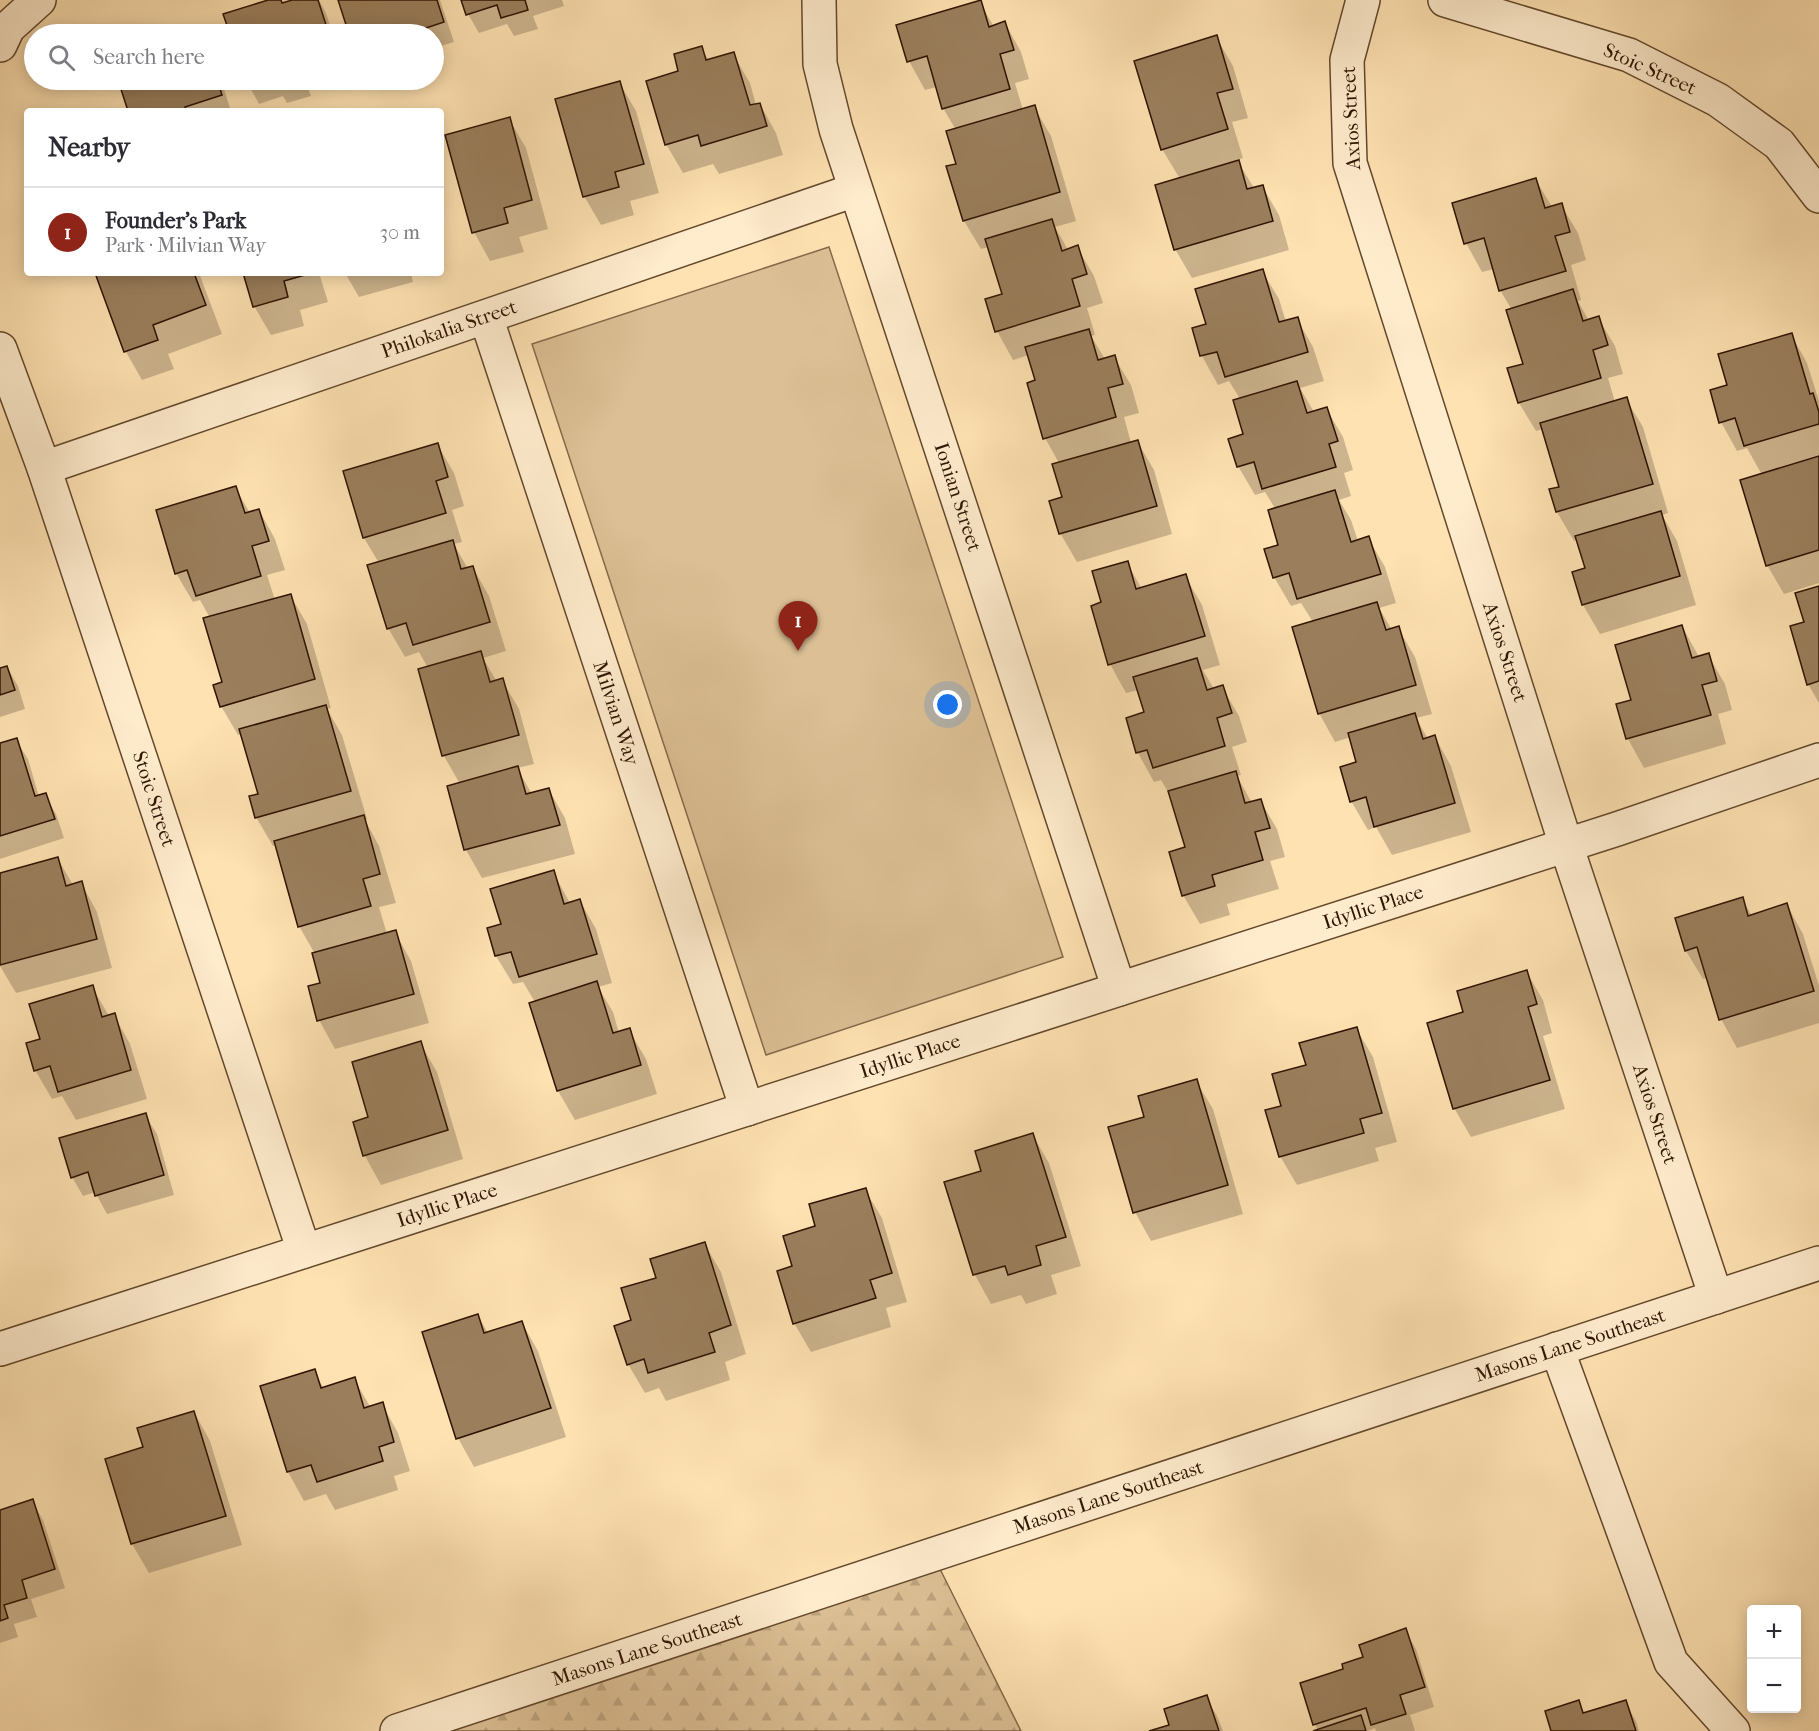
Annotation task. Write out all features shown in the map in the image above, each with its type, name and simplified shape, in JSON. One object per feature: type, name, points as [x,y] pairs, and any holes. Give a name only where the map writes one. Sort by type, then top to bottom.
[{"type":"street","points":[[0,45],[8,28],[39,0]]},
{"type":"street","name":"Ionian Street","points":[[819,0],[820,64],[836,129],[1119,989]]},
{"type":"street","name":"Axios Street","points":[[1363,0],[1347,60],[1350,163],[1566,846],[1716,1297]]},
{"type":"street","name":"Stoic Street","points":[[1445,0],[1629,55],[1718,100],[1779,144],[1819,196]]},
{"type":"street","name":"Philokalia Street","points":[[44,468],[855,190]]},
{"type":"street","name":"Milvian Way","points":[[486,317],[747,1109]]},
{"type":"street","name":"Stoic Street","points":[[0,349],[44,468],[304,1251]]},
{"type":"street","name":"Idyllic Place","points":[[0,1349],[1566,846],[1819,760]]},
{"type":"street","name":"Masons Lane Southeast","points":[[397,1731],[1819,1263]]},
{"type":"street","points":[[1557,1349],[1671,1662],[1733,1731]]},
{"type":"green space","points":[[829,247],[1063,957],[766,1055],[532,344]]},
{"type":"green space","points":[[933,1555],[1021,1731],[404,1731]]},
{"type":"building","points":[[268,0],[281,0],[282,3],[292,0],[318,0],[326,24],[226,24],[223,14]]},
{"type":"building","points":[[338,0],[437,0],[444,22],[438,24],[346,24]]},
{"type":"building","points":[[461,0],[525,0],[528,10],[501,18],[497,5],[466,15]]},
{"type":"building","points":[[981,0],[989,27],[1005,21],[1014,50],[1000,54],[1010,89],[942,109],[927,56],[907,62],[896,25]]},
{"type":"building","points":[[1217,35],[1233,89],[1217,93],[1228,129],[1161,150],[1134,61]]},
{"type":"building","points":[[702,46],[706,60],[734,52],[750,105],[760,103],[767,126],[701,146],[698,135],[665,145],[646,81],[678,71],[674,54]]},
{"type":"building","points":[[620,81],[644,164],[615,172],[619,187],[583,197],[555,99]]},
{"type":"building","points":[[121,90],[220,90],[222,95],[185,108],[127,108]]},
{"type":"building","points":[[1035,105],[1060,192],[963,221],[946,166],[956,164],[946,131]]},
{"type":"building","points":[[510,117],[532,200],[504,208],[508,223],[472,233],[445,135]]},
{"type":"building","points":[[1239,160],[1247,189],[1263,185],[1273,221],[1174,250],[1155,185]]},
{"type":"building","points":[[1536,178],[1545,208],[1562,203],[1570,232],[1555,236],[1566,271],[1499,291],[1484,238],[1464,244],[1452,203]]},
{"type":"building","points":[[1052,219],[1062,251],[1078,245],[1087,274],[1072,279],[1080,306],[995,332],[985,299],[1002,294],[985,239]]},
{"type":"building","points":[[1263,269],[1279,322],[1298,317],[1308,352],[1225,377],[1217,352],[1200,356],[1192,328],[1206,324],[1195,289]]},
{"type":"building","points":[[96,276],[195,276],[206,305],[153,325],[158,340],[124,352]]},
{"type":"building","points":[[244,276],[302,276],[284,281],[288,297],[253,307]]},
{"type":"building","points":[[1573,289],[1583,321],[1599,316],[1608,345],[1593,350],[1601,378],[1518,403],[1507,368],[1523,364],[1506,310]]},
{"type":"building","points":[[1089,329],[1098,360],[1115,355],[1123,384],[1108,388],[1116,417],[1043,439],[1027,383],[1035,380],[1025,347]]},
{"type":"building","points":[[1792,333],[1810,394],[1813,393],[1819,412],[1819,424],[1744,446],[1735,418],[1719,423],[1710,390],[1727,385],[1718,354]]},
{"type":"building","points":[[1297,381],[1307,413],[1327,407],[1338,441],[1329,444],[1336,467],[1262,489],[1254,462],[1237,467],[1228,439],[1243,434],[1233,400]]},
{"type":"building","points":[[1627,397],[1653,484],[1556,512],[1549,489],[1559,487],[1540,423]]},
{"type":"building","points":[[1138,440],[1157,506],[1059,534],[1049,501],[1062,497],[1052,464]]},
{"type":"building","points":[[438,443],[448,477],[436,481],[446,513],[363,538],[343,471]]},
{"type":"building","points":[[1819,456],[1819,550],[1766,566],[1740,480]]},
{"type":"building","points":[[236,486],[245,513],[259,509],[269,541],[252,546],[261,576],[196,596],[187,570],[175,574],[156,510]]},
{"type":"building","points":[[1335,490],[1351,542],[1369,536],[1381,574],[1297,599],[1289,573],[1273,578],[1264,549],[1278,545],[1268,510]]},
{"type":"building","points":[[1661,511],[1680,576],[1582,605],[1572,572],[1585,568],[1575,536]]},
{"type":"building","points":[[453,540],[461,569],[473,566],[490,622],[413,645],[406,623],[387,629],[367,565]]},
{"type":"building","points":[[1128,561],[1136,589],[1186,574],[1205,636],[1108,665],[1091,606],[1101,602],[1092,571]]},
{"type":"building","points":[[1819,586],[1819,681],[1807,685],[1790,626],[1804,622],[1795,593]]},
{"type":"building","points":[[291,594],[315,679],[220,707],[213,685],[222,682],[203,618]]},
{"type":"building","points":[[1377,602],[1386,630],[1399,626],[1416,685],[1318,714],[1292,627]]},
{"type":"building","points":[[1682,625],[1692,658],[1709,653],[1717,681],[1702,685],[1711,715],[1626,739],[1616,704],[1631,700],[1615,645]]},
{"type":"building","points":[[481,651],[490,682],[503,678],[519,735],[442,756],[418,669]]},
{"type":"building","points":[[1197,658],[1207,690],[1223,685],[1232,713],[1217,718],[1225,746],[1153,768],[1147,750],[1136,753],[1126,718],[1144,712],[1133,677]]},
{"type":"building","points":[[7,666],[15,690],[0,695],[0,668]]},
{"type":"building","points":[[326,705],[351,791],[255,818],[249,796],[258,794],[239,729]]},
{"type":"building","points":[[1415,713],[1423,739],[1435,735],[1455,803],[1374,827],[1366,797],[1350,802],[1340,767],[1356,762],[1348,733]]},
{"type":"building","points":[[17,738],[35,796],[46,793],[55,819],[0,836],[0,743]]},
{"type":"building","points":[[518,766],[526,794],[549,788],[560,825],[464,850],[447,786]]},
{"type":"building","points":[[1236,771],[1245,803],[1261,799],[1270,828],[1255,832],[1263,860],[1212,875],[1215,886],[1182,896],[1169,852],[1185,847],[1168,791]]},
{"type":"building","points":[[364,815],[380,874],[363,879],[371,906],[298,927],[274,841]]},
{"type":"building","points":[[58,857],[66,886],[82,881],[97,939],[0,965],[0,873]]},
{"type":"building","points":[[554,870],[564,904],[580,899],[597,954],[519,977],[511,952],[495,956],[487,928],[501,924],[490,889]]},
{"type":"building","points":[[1743,897],[1748,916],[1787,903],[1814,991],[1719,1020],[1697,947],[1685,951],[1675,918]]},
{"type":"building","points":[[396,930],[414,994],[317,1021],[308,986],[320,983],[312,953]]},
{"type":"building","points":[[1527,970],[1537,1004],[1528,1007],[1550,1080],[1453,1109],[1427,1023],[1463,1012],[1457,991]]},
{"type":"building","points":[[597,981],[613,1033],[630,1028],[641,1065],[557,1091],[529,1003]]},
{"type":"building","points":[[93,985],[102,1017],[115,1013],[131,1070],[58,1092],[50,1066],[34,1071],[26,1043],[40,1039],[29,1004]]},
{"type":"building","points":[[1357,1027],[1382,1113],[1360,1119],[1364,1133],[1279,1157],[1265,1110],[1281,1106],[1272,1074],[1306,1065],[1299,1043]]},
{"type":"building","points":[[421,1041],[448,1130],[363,1156],[353,1122],[368,1117],[352,1062]]},
{"type":"building","points":[[1197,1079],[1228,1185],[1133,1213],[1108,1127],[1144,1117],[1138,1096]]},
{"type":"building","points":[[146,1113],[164,1175],[95,1196],[88,1172],[71,1178],[59,1138]]},
{"type":"building","points":[[1033,1133],[1066,1237],[1036,1246],[1041,1265],[1008,1275],[1005,1266],[973,1275],[944,1182],[981,1171],[975,1151]]},
{"type":"building","points":[[866,1188],[892,1273],[870,1280],[876,1298],[793,1324],[777,1271],[792,1266],[783,1236],[815,1226],[809,1204]]},
{"type":"building","points":[[705,1242],[731,1325],[709,1333],[715,1352],[648,1373],[644,1359],[627,1365],[614,1326],[631,1320],[621,1288],[656,1278],[650,1259]]},
{"type":"building","points":[[478,1314],[484,1333],[522,1321],[551,1408],[456,1439],[422,1332]]},
{"type":"building","points":[[315,1369],[321,1388],[355,1377],[364,1408],[383,1402],[394,1442],[379,1447],[383,1461],[317,1482],[311,1465],[287,1472],[260,1386]]},
{"type":"building","points":[[194,1411],[226,1516],[131,1544],[105,1459],[143,1447],[137,1428]]},
{"type":"building","points":[[33,1499],[55,1569],[22,1580],[27,1598],[4,1605],[8,1618],[0,1621],[0,1510]]},
{"type":"building","points":[[1406,1628],[1425,1687],[1400,1695],[1406,1714],[1371,1725],[1366,1708],[1313,1725],[1300,1683],[1343,1669],[1342,1664],[1363,1657],[1359,1645]]},
{"type":"building","points":[[1207,1695],[1219,1731],[1149,1731],[1169,1725],[1164,1709]]},
{"type":"building","points":[[1579,1700],[1583,1713],[1626,1700],[1636,1731],[1551,1731],[1545,1711]]},
{"type":"building","points":[[1361,1715],[1366,1731],[1313,1731]]},
{"type":"place","name":"Founder's Park","points":[[798,651]]}]
